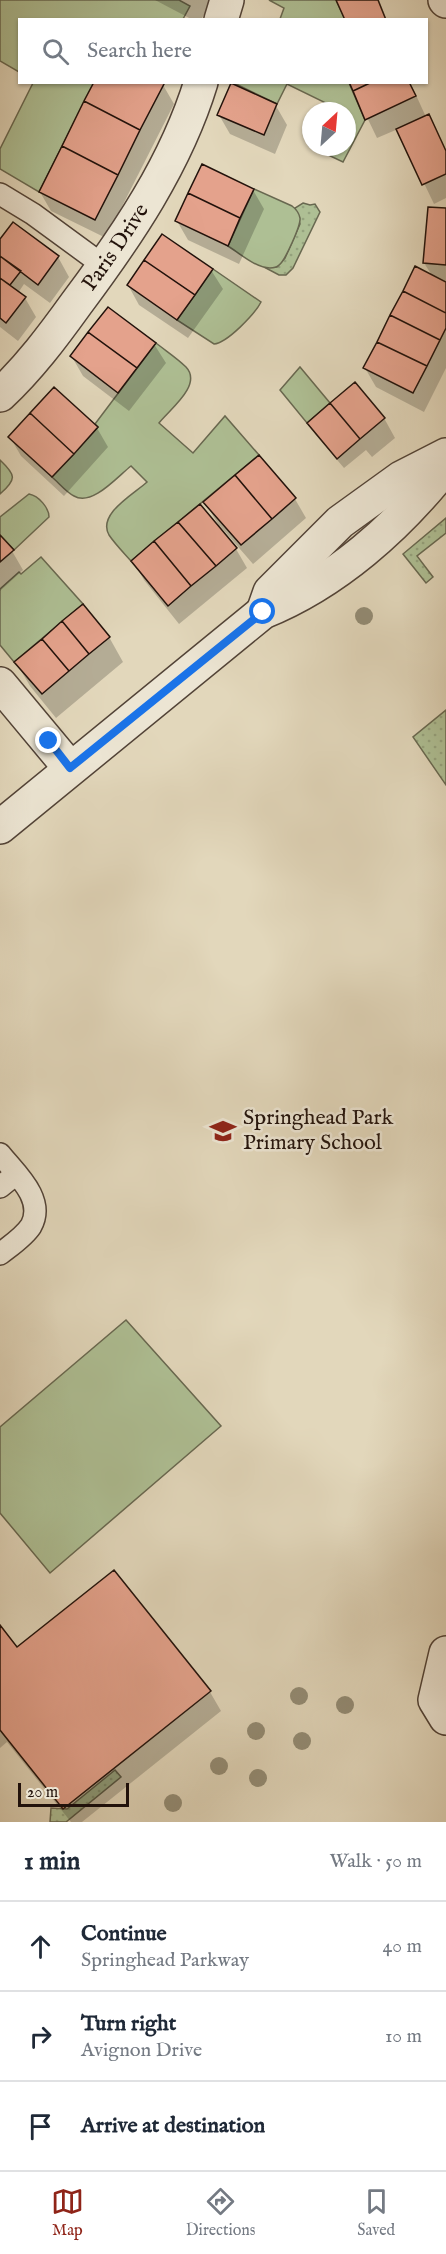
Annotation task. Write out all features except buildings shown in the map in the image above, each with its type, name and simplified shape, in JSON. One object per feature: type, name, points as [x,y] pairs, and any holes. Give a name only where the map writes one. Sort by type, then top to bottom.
[{"type":"street","points":[[222,18],[228,0]]},
{"type":"street","name":"Paris Drive","points":[[0,395],[47,343],[126,235],[151,194],[190,115],[200,84]]},
{"type":"street","points":[[263,612],[270,592],[340,522],[401,478],[446,455]]},
{"type":"street","points":[[0,827],[263,612],[288,602],[362,552],[417,499],[446,466]]},
{"type":"street","points":[[0,684],[70,768]]},
{"type":"street","points":[[446,1653],[435,1700],[446,1718]]},
{"type":"lane","points":[[0,194],[33,214],[104,266]]},
{"type":"lane","points":[[0,1154],[8,1180],[32,1193],[34,1207],[34,1219],[25,1233],[0,1254]]},
{"type":"green space","points":[[0,0],[179,0],[190,6],[184,18],[18,18],[18,71],[0,61]]},
{"type":"green space","points":[[269,0],[336,0],[345,18],[280,18],[284,8]]},
{"type":"green space","points":[[32,84],[93,84],[39,192],[0,169],[0,149]]},
{"type":"green space","points":[[236,84],[287,84],[277,104]]},
{"type":"green space","points":[[287,84],[349,84],[365,120],[356,137],[356,102],[324,102]]},
{"type":"green space","points":[[330,156],[346,156],[343,162]]},
{"type":"green space","points":[[254,189],[292,206],[300,218],[289,250],[282,262],[274,268],[259,266],[228,246]]},
{"type":"green space","points":[[303,203],[315,204],[320,212],[293,268],[286,275],[279,275],[264,267],[277,267],[285,258],[300,224],[295,208]]},
{"type":"green space","points":[[213,269],[261,302],[240,327],[226,339],[214,344],[177,320]]},
{"type":"green space","points":[[156,343],[183,364],[190,374],[188,389],[183,397],[159,423],[193,453],[225,416],[259,455],[131,561],[109,535],[108,520],[119,505],[147,482],[131,466],[97,494],[81,498],[68,492],[52,477],[98,427],[95,424]]},
{"type":"green space","points":[[300,367],[330,403],[307,423],[280,390]]},
{"type":"green space","points":[[0,460],[12,473],[12,481],[0,494]]},
{"type":"green space","points":[[29,494],[43,503],[49,517],[14,550],[0,535],[0,517]]},
{"type":"green space","points":[[446,518],[446,533],[417,556],[433,577],[426,583],[403,554]]},
{"type":"green space","points":[[41,557],[83,604],[14,662],[0,645],[0,589]]},
{"type":"green space","points":[[446,710],[446,785],[413,737]]},
{"type":"green space","points":[[126,1320],[221,1426],[50,1573],[0,1513],[0,1427]]},
{"type":"green space","points":[[115,1770],[121,1777],[66,1822],[50,1822],[51,1808],[67,1809]]},
{"type":"place","name":"Springhead Park Primary School","points":[[223,1131]]},
{"type":"route","points":[[49,741],[70,768],[263,612]]}]
